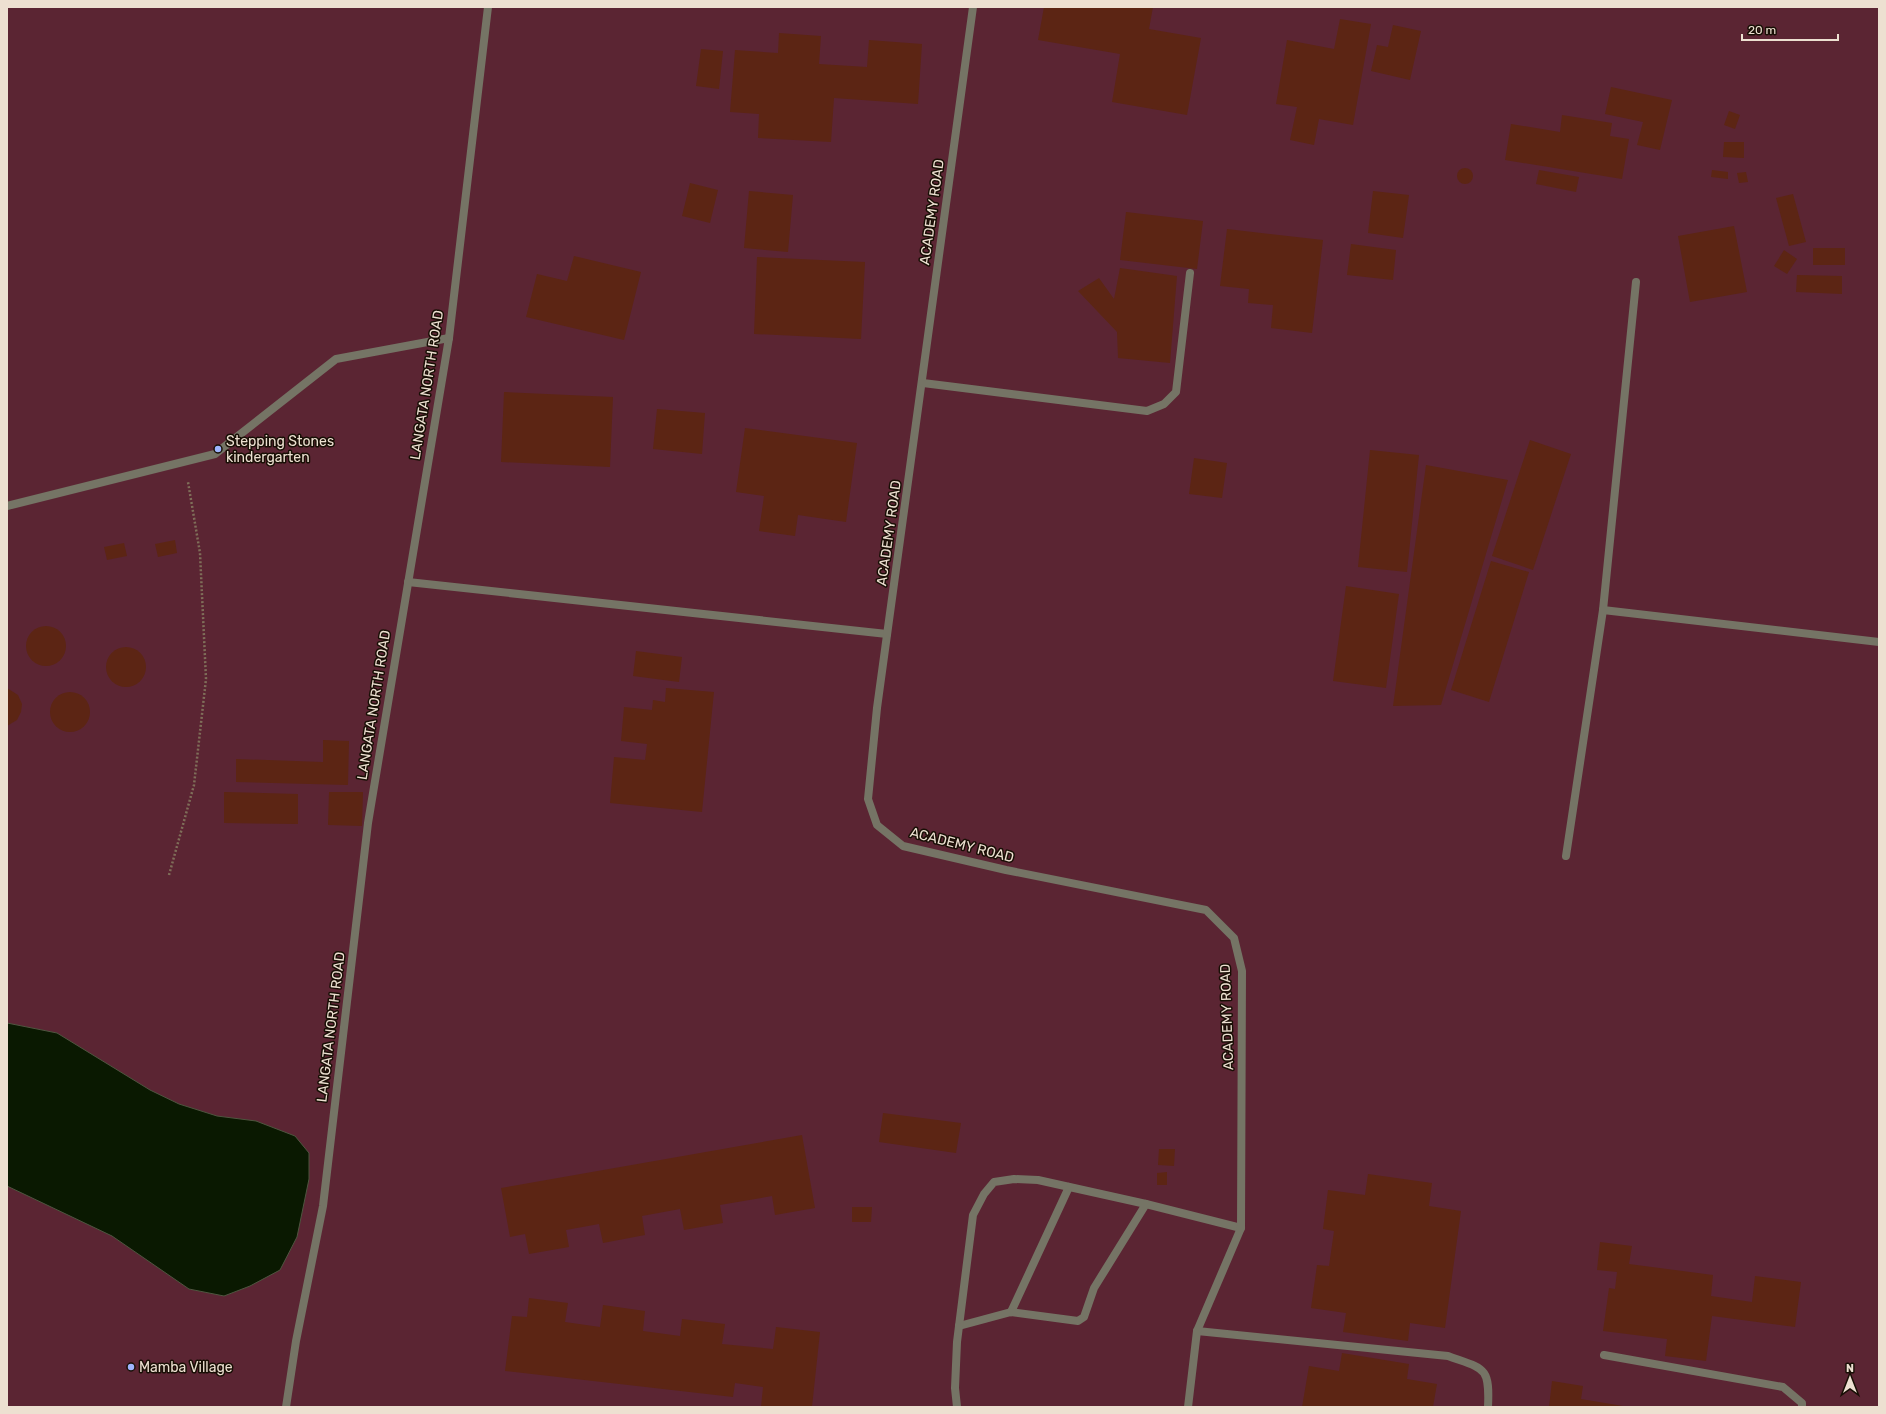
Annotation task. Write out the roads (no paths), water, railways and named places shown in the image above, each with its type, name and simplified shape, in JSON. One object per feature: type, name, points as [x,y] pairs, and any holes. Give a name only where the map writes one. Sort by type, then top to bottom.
[{"type":"street","name":"LANGATA NORTH ROAD","points":[[286,1407],[296,1341],[322,1206],[368,823],[449,338],[488,7]]},
{"type":"street","name":"ACADEMY ROAD","points":[[973,7],[923,383],[877,708],[868,799],[877,826],[903,846],[1006,870],[1206,910],[1234,938],[1242,971],[1241,1228],[1197,1331],[1188,1407]]},
{"type":"street","points":[[923,383],[1147,411],[1164,404],[1176,392],[1190,273]]},
{"type":"street","points":[[1566,856],[1603,610],[1636,282]]},
{"type":"street","points":[[7,506],[216,454],[336,359],[449,338]]},
{"type":"street","points":[[408,582],[887,634]]},
{"type":"street","points":[[1603,610],[1879,642]]},
{"type":"street","points":[[957,1407],[955,1388],[959,1326],[973,1215],[984,1194],[994,1182],[1014,1179],[1038,1180],[1146,1204],[1241,1228]]},
{"type":"street","points":[[1011,1312],[1069,1187]]},
{"type":"street","points":[[959,1326],[1011,1312],[1072,1321],[1078,1321],[1084,1318],[1094,1288],[1146,1204]]},
{"type":"street","points":[[1197,1331],[1448,1356],[1478,1367],[1486,1376],[1489,1387],[1488,1407]]},
{"type":"street","points":[[1604,1355],[1783,1387],[1802,1403],[1802,1407]]},
{"type":"place","name":"Stepping Stones kindergarten","points":[[218,449]]},
{"type":"place","name":"Mamba Village","points":[[131,1367]]}]
